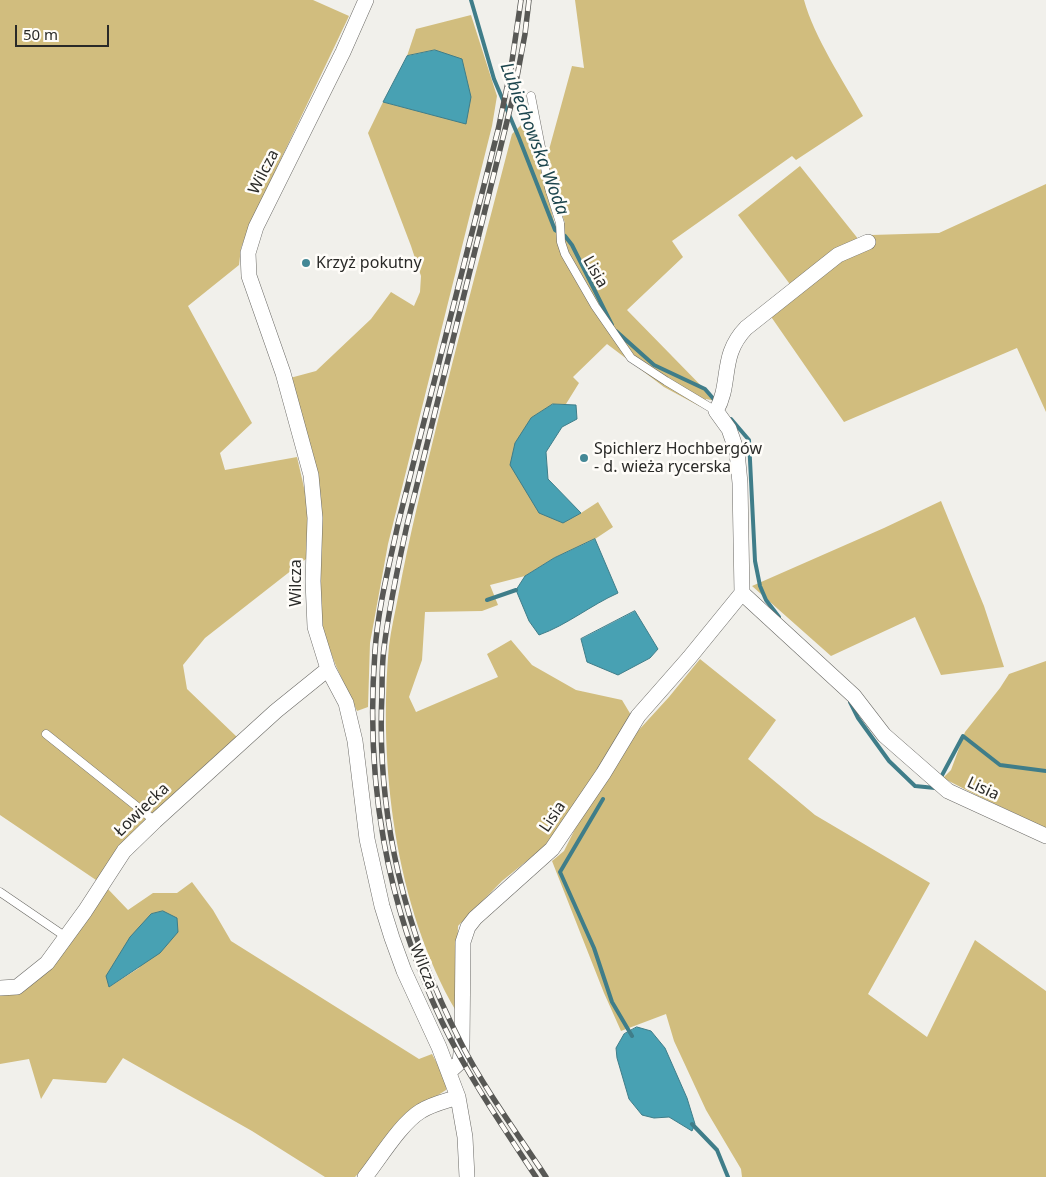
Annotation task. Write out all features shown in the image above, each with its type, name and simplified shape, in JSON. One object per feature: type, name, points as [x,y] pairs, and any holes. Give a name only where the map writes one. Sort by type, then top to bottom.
[{"type":"street","name":"Wilcza","points":[[366,0],[343,52],[256,227],[248,253],[249,276],[283,373],[312,475],[315,518],[313,605],[316,627],[328,669],[346,703],[355,741],[367,839],[388,923],[404,971],[449,1072],[458,1097],[467,1177]]},
{"type":"street","points":[[716,411],[721,403],[727,361],[738,336],[838,255],[868,242]]},
{"type":"street","name":"Lisia","points":[[449,1072],[460,1062],[463,942],[468,927],[475,918],[552,849],[603,774],[638,716],[690,658],[742,593],[740,484],[737,452],[729,428],[716,411]]},
{"type":"street","name":"Lisia","points":[[742,593],[854,696],[884,734],[948,792],[1046,836]]},
{"type":"street","name":"Łowiecka","points":[[0,988],[17,987],[47,963],[85,911],[124,851],[276,711],[328,669]]},
{"type":"street","points":[[365,1177],[404,1127],[419,1112],[429,1106],[458,1097]]},
{"type":"lane","name":"Lisia","points":[[531,96],[549,188],[560,223],[561,242],[565,254],[595,306],[631,358],[666,382],[716,411]]},
{"type":"lane","points":[[46,734],[155,821]]},
{"type":"lane","points":[[0,892],[66,937]]},
{"type":"shaded area","points":[[0,0],[313,0],[349,16],[251,222],[241,248],[239,265],[188,306],[252,423],[220,453],[225,470],[297,457],[308,505],[306,559],[205,638],[183,665],[187,689],[237,737],[96,880],[0,815]]},
{"type":"shaded area","points":[[575,0],[804,0],[822,44],[863,116],[796,160],[792,156],[672,241],[683,257],[627,310],[716,401],[706,399],[701,407],[664,387],[607,344],[573,377],[579,383],[566,404],[553,404],[515,443],[563,522],[598,502],[613,527],[595,539],[554,558],[525,576],[490,585],[498,605],[482,611],[425,612],[422,660],[409,697],[416,712],[498,677],[487,654],[511,640],[532,665],[576,690],[622,700],[631,715],[574,807],[544,847],[502,881],[458,926],[456,1011],[435,970],[418,926],[405,881],[396,834],[389,786],[386,738],[389,646],[416,510],[465,315],[512,134],[524,122],[535,140],[555,226],[565,223],[553,188],[547,157],[572,66],[584,68]]},
{"type":"shaded area","points":[[471,15],[497,96],[492,126],[388,544],[370,643],[368,707],[357,711],[336,666],[321,627],[318,475],[290,378],[316,371],[371,319],[391,292],[414,306],[420,292],[421,276],[368,133],[383,102],[466,123],[435,50],[407,56],[416,29]]},
{"type":"shaded area","points":[[800,166],[859,240],[871,235],[939,233],[1046,184],[1046,412],[1017,348],[844,422],[765,308],[792,287],[738,215]]},
{"type":"shaded area","points":[[941,501],[984,606],[1004,667],[941,675],[915,617],[831,656],[752,586],[884,528]]},
{"type":"shaded area","points":[[700,659],[776,720],[748,759],[815,815],[930,883],[868,994],[927,1037],[975,940],[1046,991],[1046,1177],[742,1177],[741,1169],[706,1110],[674,1041],[666,1014],[621,1031],[552,861],[564,851],[581,817],[637,732]]},
{"type":"shaded area","points":[[1046,661],[1046,828],[943,778],[951,770],[965,732],[1009,674]]},
{"type":"shaded area","points":[[192,882],[213,910],[231,941],[419,1059],[432,1054],[447,1082],[446,1090],[435,1097],[380,1149],[355,1177],[325,1177],[252,1131],[123,1058],[106,1083],[53,1079],[41,1099],[29,1059],[0,1064],[0,993],[13,992],[106,887],[128,910],[153,893],[177,893]],"holes":[[[163,911],[139,968],[109,987]]]},
{"type":"water","points":[[435,50],[462,59],[471,97],[466,124],[383,102],[407,56]]},
{"type":"water","points":[[553,404],[576,405],[577,419],[562,427],[546,452],[548,479],[581,513],[563,523],[539,513],[510,465],[515,443],[531,418]]},
{"type":"water","points":[[595,539],[618,593],[539,635],[529,621],[516,590],[525,576],[554,558]]},
{"type":"water","points":[[635,611],[658,649],[650,658],[618,675],[587,662],[581,639]]},
{"type":"water","points":[[163,911],[177,918],[178,932],[160,953],[109,987],[106,976],[130,937],[151,914]]},
{"type":"water","points":[[637,1027],[651,1031],[665,1048],[687,1098],[695,1124],[692,1131],[669,1117],[654,1118],[642,1115],[629,1099],[617,1058],[616,1048],[624,1034]]},
{"type":"waterway","name":"Lubiechowska Woda","points":[[471,0],[494,79],[555,230],[565,236],[572,245],[612,325]]},
{"type":"waterway","name":"Lubiechowska Woda","points":[[616,331],[654,365],[705,389],[717,403]]},
{"type":"waterway","name":"Lubiechowska Woda","points":[[731,419],[749,440],[755,561],[760,586],[766,600],[779,617]]},
{"type":"waterway","name":"Lubiechowska Woda","points":[[487,600],[516,590]]},
{"type":"waterway","name":"Lubiechowska Woda","points":[[850,702],[858,718],[889,761],[915,786],[935,788],[936,786]]},
{"type":"waterway","name":"Lubiechowska Woda","points":[[940,779],[963,736],[1000,765],[1046,771]]},
{"type":"waterway","points":[[603,799],[560,872],[594,948],[612,1002],[632,1036]]},
{"type":"waterway","points":[[692,1124],[717,1150],[728,1177]]},
{"type":"railway","points":[[521,0],[511,68],[498,130],[398,524],[381,603],[375,651],[373,748],[377,795],[394,887],[423,977],[442,1022],[463,1062],[536,1177]]},
{"type":"railway","points":[[529,0],[514,93],[407,525],[394,586],[383,659],[381,739],[384,784],[398,873],[424,959],[441,1002],[470,1060],[546,1177]]},
{"type":"place","name":"Krzyż pokutny","points":[[306,263]]},
{"type":"place","name":"Spichlerz Hochbergów - d. wieża rycerska","points":[[584,458]]}]
